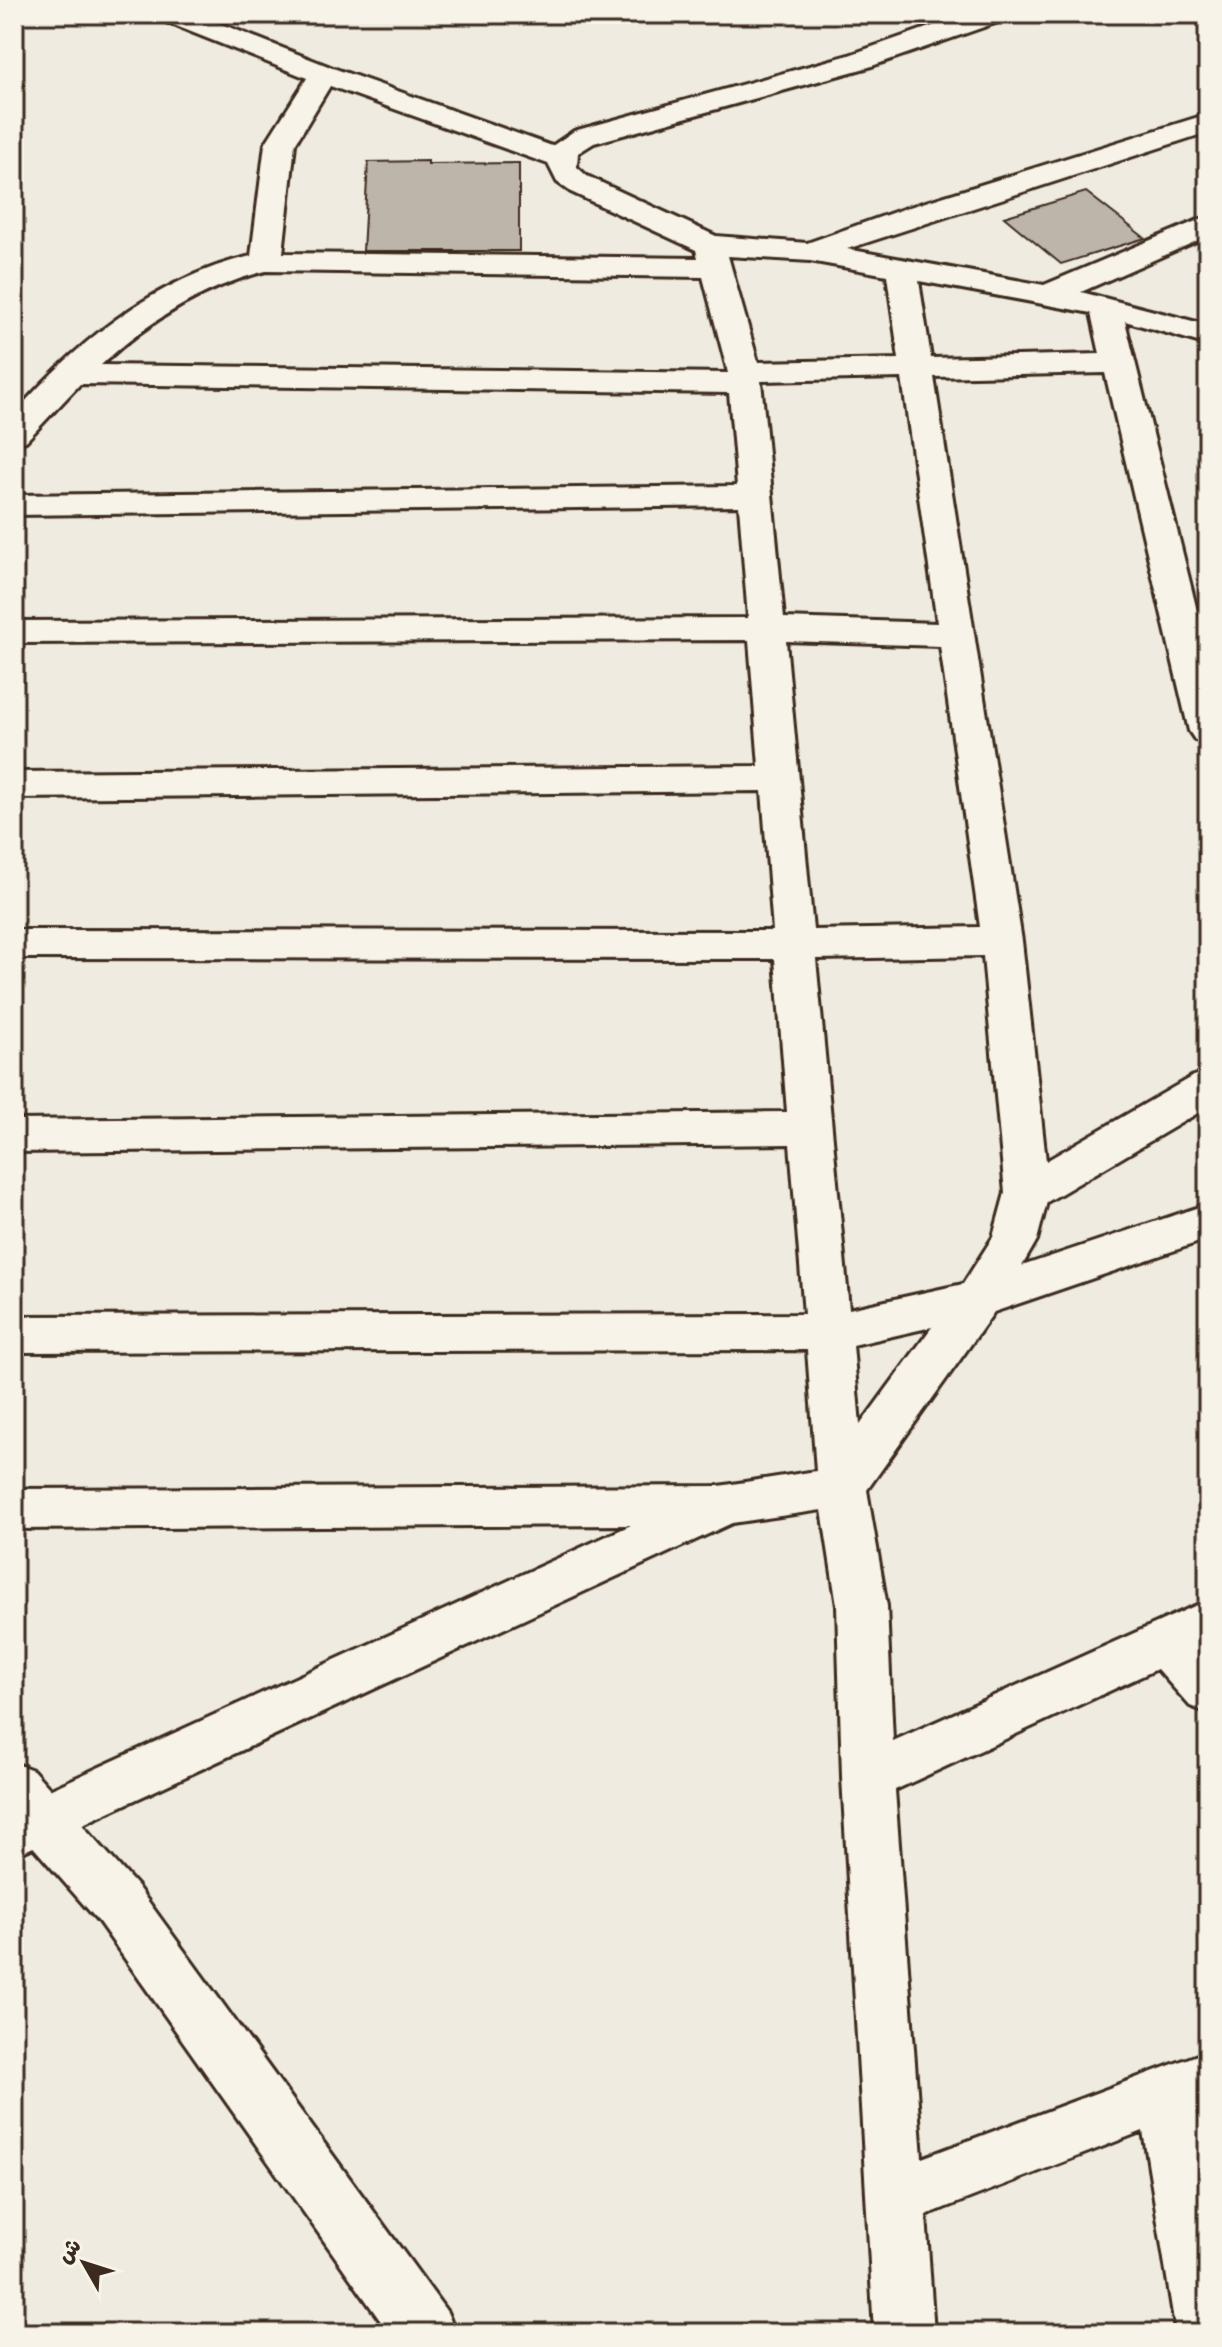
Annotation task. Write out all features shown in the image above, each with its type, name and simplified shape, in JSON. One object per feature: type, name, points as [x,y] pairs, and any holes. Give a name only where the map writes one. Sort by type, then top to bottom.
[{"type":"street","points":[[171,14],[323,74],[561,159]]},
{"type":"street","points":[[904,2333],[868,1777],[862,1606],[842,1487],[744,378],[713,256],[567,177],[561,159],[565,149],[584,137],[859,61],[994,14]]},
{"type":"street","points":[[266,262],[280,144],[323,74]]},
{"type":"street","points":[[810,252],[914,215],[1208,123]]},
{"type":"street","points":[[1047,295],[1208,225]]},
{"type":"street","points":[[14,434],[71,374],[193,284],[266,262],[810,252],[1105,306],[1208,335]]},
{"type":"street","points":[[14,1509],[726,1504],[842,1487],[978,1299],[1015,1240],[1027,1193],[1002,941],[902,269]]},
{"type":"street","points":[[1105,306],[1208,731]]},
{"type":"street","points":[[71,374],[744,378],[1119,363]]},
{"type":"street","points":[[14,505],[754,496]]},
{"type":"street","points":[[14,632],[766,629],[955,635]]},
{"type":"street","points":[[14,785],[780,778]]},
{"type":"street","points":[[14,944],[795,945],[1002,941]]},
{"type":"street","points":[[1027,1193],[1208,1087]]},
{"type":"street","points":[[14,1136],[812,1128]]},
{"type":"street","points":[[14,1334],[830,1332],[978,1299],[1208,1221]]},
{"type":"street","points":[[426,2333],[118,1904],[24,1812],[726,1504]]},
{"type":"street","points":[[868,1777],[1187,1633],[1208,1690]]},
{"type":"street","points":[[895,2197],[1187,2087],[1206,2333]]},
{"type":"building","points":[[428,161],[428,164],[519,163],[519,251],[363,251],[368,162]]},
{"type":"building","points":[[1086,192],[1145,238],[1061,264],[1004,217]]}]
